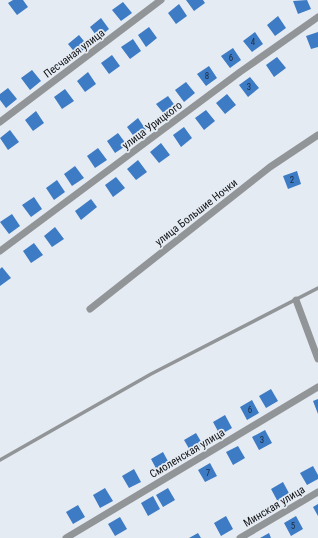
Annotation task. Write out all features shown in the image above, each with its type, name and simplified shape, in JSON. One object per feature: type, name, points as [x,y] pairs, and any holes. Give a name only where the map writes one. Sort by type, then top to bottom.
[{"type":"street","name":"Песчаная улица","points":[[0,122],[161,0]]},
{"type":"street","name":"улица Урицкого","points":[[0,251],[240,72],[318,17]]},
{"type":"street","name":"улица Большие Ночки","points":[[90,309],[270,167],[318,135]]},
{"type":"street","points":[[296,300],[318,359]]},
{"type":"street","name":"Смоленская улица","points":[[66,538],[318,387]]},
{"type":"street","name":"Минская улица","points":[[240,538],[318,492]]},
{"type":"lane","points":[[0,460],[151,374],[318,288]]},
{"type":"building","points":[[13,0],[23,0],[28,7],[17,15],[8,3]]},
{"type":"building","points":[[186,0],[203,0],[205,3],[194,11]]},
{"type":"building","points":[[307,0],[311,9],[298,14],[293,1]]},
{"type":"building","points":[[123,2],[132,13],[121,21],[112,10]]},
{"type":"building","points":[[179,4],[187,16],[176,24],[168,13]]},
{"type":"building","points":[[278,16],[286,28],[275,36],[267,25]]},
{"type":"building","points":[[101,18],[109,29],[98,38],[90,27]]},
{"type":"building","points":[[149,27],[157,38],[146,47],[138,35]]},
{"type":"building","points":[[255,32],[263,44],[252,52],[243,41]]},
{"type":"building","points":[[318,32],[318,47],[311,49],[306,36]]},
{"type":"building","points":[[79,35],[88,46],[77,55],[68,44]]},
{"type":"building","points":[[133,39],[141,51],[130,59],[121,47]]},
{"type":"building","points":[[233,48],[241,60],[230,68],[221,56]]},
{"type":"building","points":[[112,55],[120,66],[109,74],[101,63]]},
{"type":"building","points":[[277,57],[286,68],[274,77],[266,65]]},
{"type":"building","points":[[209,66],[217,78],[206,86],[197,74]]},
{"type":"building","points":[[32,70],[41,81],[30,90],[21,78]]},
{"type":"building","points":[[88,72],[96,84],[85,92],[77,81]]},
{"type":"building","points":[[250,77],[259,88],[248,97],[239,85]]},
{"type":"building","points":[[186,82],[195,93],[184,102],[175,90]]},
{"type":"building","points":[[8,88],[17,99],[6,108],[0,100],[0,94]]},
{"type":"building","points":[[65,89],[74,101],[62,109],[54,97]]},
{"type":"building","points":[[227,94],[236,105],[225,114],[216,103]]},
{"type":"building","points":[[168,96],[176,107],[165,115],[156,104]]},
{"type":"building","points":[[206,110],[215,121],[204,130],[195,118]]},
{"type":"building","points":[[36,111],[44,123],[33,131],[25,120]]},
{"type":"building","points":[[138,118],[146,130],[135,138],[127,127]]},
{"type":"building","points":[[184,127],[192,138],[181,147],[173,135]]},
{"type":"building","points":[[10,130],[19,142],[8,150],[0,138]]},
{"type":"building","points":[[118,133],[127,145],[115,153],[107,141]]},
{"type":"building","points":[[161,143],[170,155],[159,163],[150,152]]},
{"type":"building","points":[[98,148],[107,160],[95,168],[87,156]]},
{"type":"building","points":[[138,160],[147,172],[136,180],[127,169]]},
{"type":"building","points":[[75,166],[84,178],[72,186],[64,174]]},
{"type":"building","points":[[297,171],[301,184],[288,189],[283,176]]},
{"type":"building","points":[[116,177],[125,188],[113,197],[105,185]]},
{"type":"building","points":[[57,180],[65,192],[54,200],[46,188]]},
{"type":"building","points":[[34,197],[42,209],[31,217],[22,205]]},
{"type":"building","points":[[91,199],[97,207],[81,220],[75,211]]},
{"type":"building","points":[[12,214],[20,226],[9,234],[0,222]]},
{"type":"building","points":[[55,227],[64,239],[52,247],[44,236]]},
{"type":"building","points":[[34,243],[43,255],[31,263],[23,251]]},
{"type":"building","points":[[2,267],[11,278],[0,286],[0,269]]},
{"type":"building","points":[[271,389],[278,401],[266,408],[259,396]]},
{"type":"building","points":[[318,399],[318,414],[313,401]]},
{"type":"building","points":[[252,400],[259,413],[247,420],[240,407]]},
{"type":"building","points":[[225,415],[232,428],[220,435],[213,422]]},
{"type":"building","points":[[265,430],[272,443],[259,450],[252,437]]},
{"type":"building","points":[[196,433],[203,445],[191,452],[184,440]]},
{"type":"building","points":[[238,446],[245,458],[233,465],[226,452]]},
{"type":"building","points":[[163,452],[170,465],[158,472],[151,459]]},
{"type":"building","points":[[210,463],[217,476],[205,482],[198,470]]},
{"type":"building","points":[[313,466],[318,475],[318,479],[307,485],[300,473]]},
{"type":"building","points":[[134,469],[141,482],[129,488],[122,476]]},
{"type":"building","points":[[283,482],[290,495],[278,502],[271,489]]},
{"type":"building","points":[[105,488],[113,501],[100,508],[93,495]]},
{"type":"building","points":[[168,488],[175,500],[163,507],[156,495]]},
{"type":"building","points":[[153,496],[160,509],[148,516],[141,503]]},
{"type":"building","points":[[318,504],[318,516],[313,507]]},
{"type":"building","points":[[78,505],[85,517],[73,524],[66,512]]},
{"type":"building","points":[[226,516],[233,529],[221,536],[214,523]]},
{"type":"building","points":[[296,516],[303,529],[291,536],[284,523]]},
{"type":"building","points":[[120,517],[127,529],[115,536],[108,524]]},
{"type":"building","points":[[198,533],[201,538],[189,538]]},
{"type":"building","points":[[269,533],[271,538],[260,538]]}]
